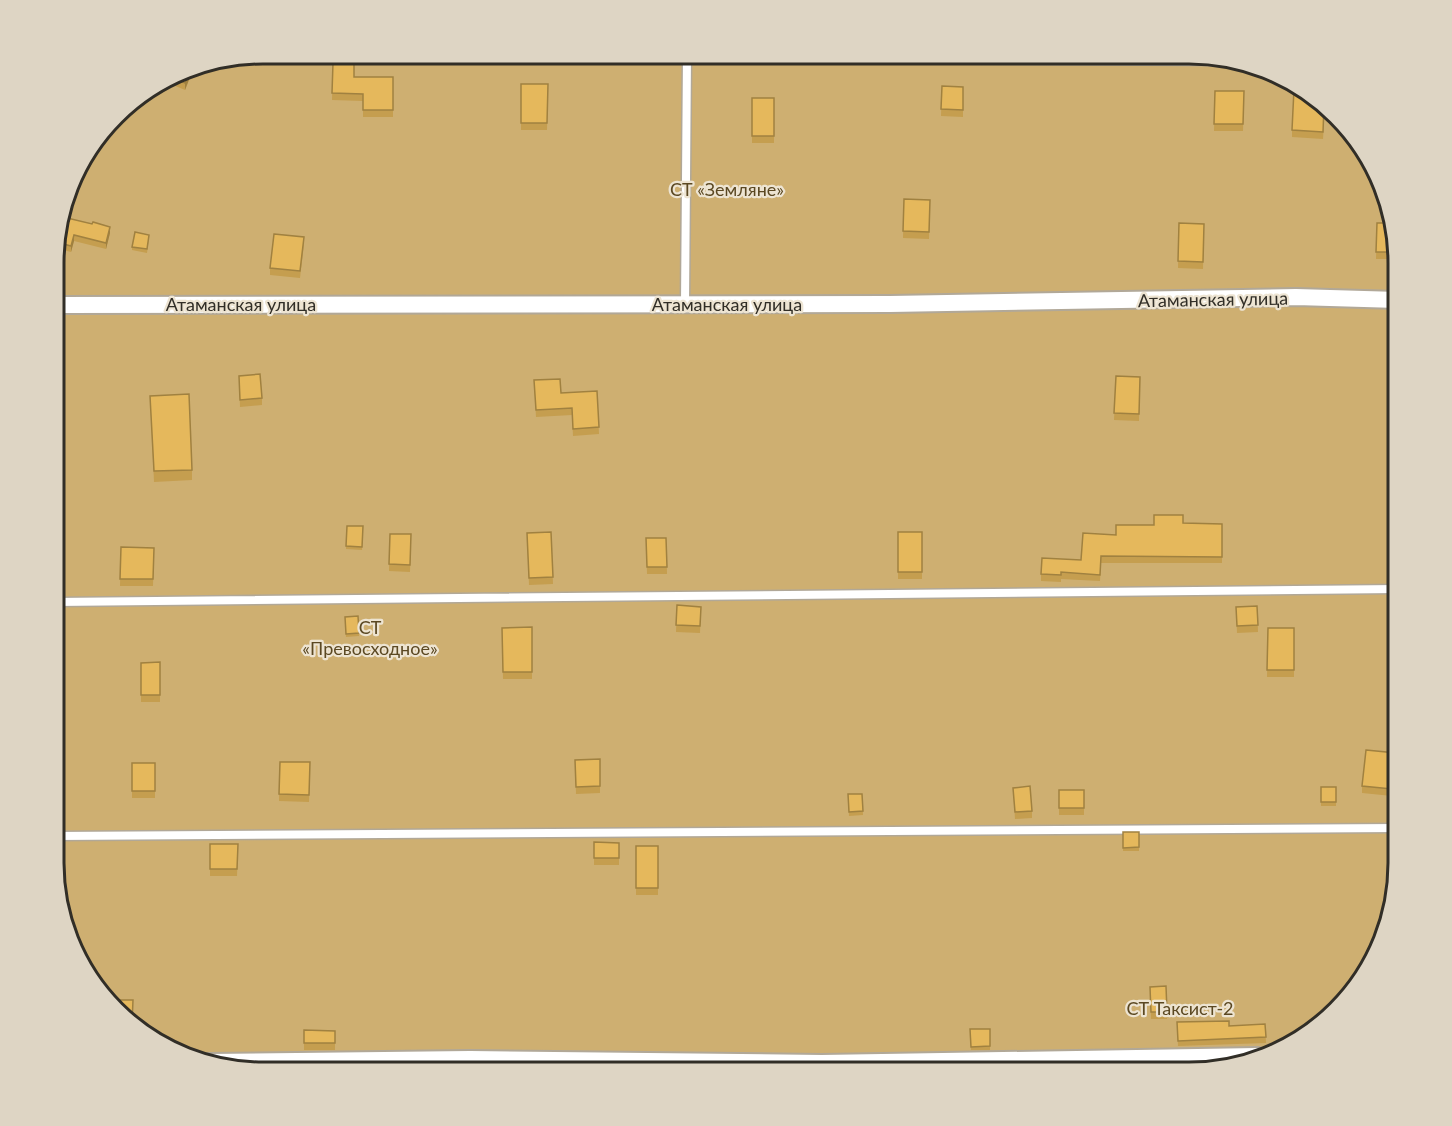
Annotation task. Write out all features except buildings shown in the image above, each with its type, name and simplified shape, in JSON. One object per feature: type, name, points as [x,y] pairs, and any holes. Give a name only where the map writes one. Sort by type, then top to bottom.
[{"type":"street","name":"Атаманская улица","points":[[64,305],[890,304],[1296,297],[1388,300]]},
{"type":"street","points":[[903,1062],[1234,1056]]},
{"type":"street","points":[[292,1061],[470,1059],[687,1061]]},
{"type":"lane","points":[[685,304],[687,65]]},
{"type":"lane","points":[[65,602],[1387,589]]},
{"type":"lane","points":[[65,836],[1387,828]]},
{"type":"green space","name":"СТ «Превосходное»","points":[[251,65],[1201,65],[1240,71],[1264,80],[1288,91],[1320,114],[1354,153],[1367,176],[1381,212],[1388,264],[1387,875],[1381,914],[1372,938],[1354,973],[1338,994],[1299,1028],[1276,1041],[1240,1055],[1188,1062],[251,1061],[212,1055],[188,1046],[164,1035],[132,1012],[114,994],[85,950],[71,914],[65,875],[64,264],[66,238],[75,200],[91,164],[114,132],[132,114],[164,91],[200,75],[225,68]]},
{"type":"park label","name":"СТ «Земляне»","points":[[727,189]]},
{"type":"park label","name":"СТ Таксист-2","points":[[1180,1008]]}]
